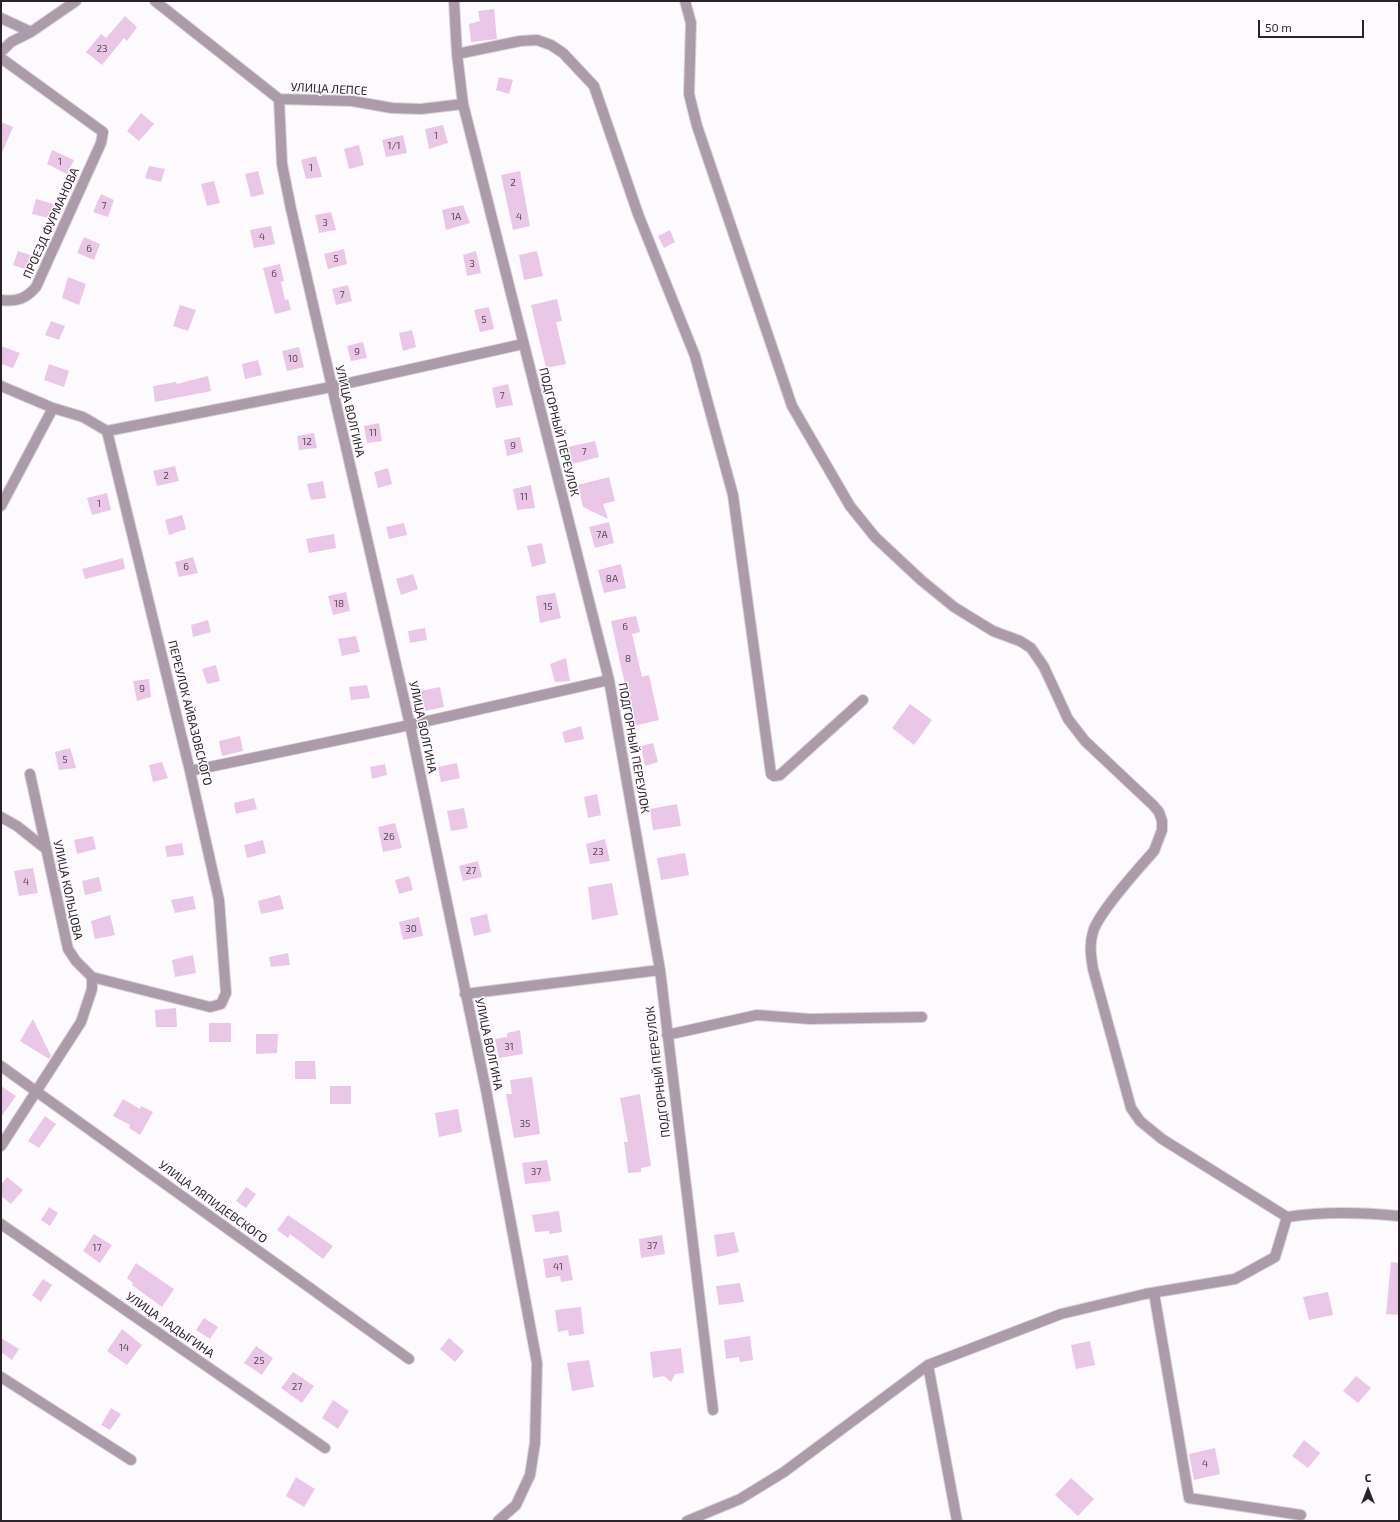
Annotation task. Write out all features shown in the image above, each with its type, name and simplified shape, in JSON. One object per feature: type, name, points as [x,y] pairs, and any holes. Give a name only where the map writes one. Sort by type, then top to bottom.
[{"type":"street","points":[[1,52],[11,42],[31,32],[76,1]]},
{"type":"street","name":"УЛИЦА ЛЕПСЕ","points":[[154,1],[279,99],[352,100],[392,108],[421,109],[464,104]]},
{"type":"street","name":"ПОДГОРНЫЙ ПЕРЕУЛОК","points":[[454,1],[457,54],[464,104],[523,344],[609,680],[660,970],[713,1410]]},
{"type":"street","points":[[685,1],[692,23],[689,94],[695,121],[792,406],[850,506],[875,537],[921,580],[954,607],[988,628],[1020,641],[1031,648],[1041,662],[1068,719],[1085,741],[1153,805],[1162,821],[1160,839],[1154,851],[1101,916],[1093,932],[1090,950],[1093,969],[1131,1108],[1140,1121],[1162,1139],[1287,1217],[1316,1212],[1367,1213],[1399,1216]]},
{"type":"street","points":[[1,18],[31,32]]},
{"type":"street","points":[[457,54],[520,41],[537,40],[551,45],[563,53],[594,86],[638,214],[695,356],[733,495],[771,774],[774,776],[780,774],[863,700]]},
{"type":"street","name":"ПРОЕЗД ФУРМАНОВА","points":[[1,58],[103,132],[101,143],[36,287],[29,295],[21,299],[11,301],[1,300]]},
{"type":"street","name":"УЛИЦА ВОЛГИНА","points":[[279,99],[282,164],[331,387],[410,725],[486,1090],[537,1363],[536,1443],[530,1475],[516,1505],[498,1521]]},
{"type":"street","points":[[1,386],[53,408],[84,417],[107,431],[331,387],[523,344]]},
{"type":"street","points":[[1,506],[53,408]]},
{"type":"street","name":"ПЕРЕУЛОК АЙВАЗОВСКОГО","points":[[92,977],[210,1007],[221,1004],[226,993],[219,900],[190,771],[107,431]]},
{"type":"street","points":[[190,771],[410,725],[609,680]]},
{"type":"street","name":"УЛИЦА КОЛЬЦОВА","points":[[30,774],[68,949],[76,962],[92,977]]},
{"type":"street","points":[[1,817],[17,826],[46,849]]},
{"type":"street","points":[[465,994],[660,970]]},
{"type":"street","points":[[1,1146],[81,1022],[92,989],[92,977]]},
{"type":"street","points":[[667,1035],[757,1015],[810,1018],[922,1017]]},
{"type":"street","name":"УЛИЦА ЛЯПИДЕВСКОГО","points":[[1,1066],[409,1359]]},
{"type":"street","points":[[688,1521],[740,1499],[784,1472],[928,1365],[1061,1314],[1154,1293],[1235,1279],[1275,1257],[1287,1217]]},
{"type":"street","name":"УЛИЦА ЛАДЫГИНА","points":[[1,1224],[325,1448]]},
{"type":"street","points":[[1154,1293],[1189,1498],[1301,1515]]},
{"type":"street","points":[[928,1365],[957,1521]]},
{"type":"street","points":[[1,1377],[131,1460]]},
{"type":"building","points":[[494,9],[497,39],[471,42],[469,24],[480,21],[478,11]]},
{"type":"building","points":[[125,16],[137,27],[127,41],[124,38],[102,65],[86,52],[101,34],[106,38]]},
{"type":"building","points":[[499,77],[513,80],[509,94],[496,90]]},
{"type":"building","points":[[141,113],[154,124],[139,141],[127,131]]},
{"type":"building","points":[[1,122],[13,127],[1,155]]},
{"type":"building","points":[[443,125],[448,143],[429,149],[425,129]]},
{"type":"building","points":[[403,135],[407,153],[386,157],[382,140]]},
{"type":"building","points":[[359,145],[364,165],[349,169],[344,149]]},
{"type":"building","points":[[52,150],[74,160],[67,174],[47,164]]},
{"type":"building","points":[[316,156],[322,177],[306,179],[301,160]]},
{"type":"building","points":[[149,166],[165,169],[161,182],[145,178]]},
{"type":"building","points":[[258,171],[264,194],[251,197],[245,174]]},
{"type":"building","points":[[520,171],[530,226],[513,230],[501,175]]},
{"type":"building","points":[[214,181],[220,203],[207,206],[201,184]]},
{"type":"building","points":[[101,194],[114,200],[108,217],[93,212]]},
{"type":"building","points":[[36,199],[54,204],[49,218],[32,214]]},
{"type":"building","points":[[463,205],[470,223],[446,230],[442,210]]},
{"type":"building","points":[[331,212],[336,230],[319,233],[315,215]]},
{"type":"building","points":[[271,226],[275,244],[254,248],[250,230]]},
{"type":"building","points":[[670,230],[675,242],[664,248],[658,236]]},
{"type":"building","points":[[84,237],[100,244],[94,260],[77,253]]},
{"type":"building","points":[[344,249],[347,264],[328,269],[324,254]]},
{"type":"building","points":[[18,251],[33,256],[28,270],[13,265]]},
{"type":"building","points":[[476,251],[481,273],[467,276],[463,255]]},
{"type":"building","points":[[537,251],[543,276],[524,280],[519,255]]},
{"type":"building","points":[[280,264],[284,281],[281,282],[285,300],[288,299],[291,310],[275,314],[263,268]]},
{"type":"building","points":[[68,277],[86,284],[79,305],[62,298]]},
{"type":"building","points":[[348,285],[352,301],[336,305],[332,289]]},
{"type":"building","points":[[557,299],[562,321],[556,322],[566,364],[546,368],[531,305]]},
{"type":"building","points":[[180,305],[196,310],[188,331],[173,326]]},
{"type":"building","points":[[489,307],[494,329],[480,332],[474,310]]},
{"type":"building","points":[[51,321],[65,326],[59,340],[45,335]]},
{"type":"building","points":[[412,330],[416,347],[403,351],[399,333]]},
{"type":"building","points":[[363,342],[367,358],[351,361],[347,346]]},
{"type":"building","points":[[1,346],[20,353],[13,368],[1,364]]},
{"type":"building","points":[[299,347],[304,367],[287,371],[282,351]]},
{"type":"building","points":[[258,360],[262,375],[245,379],[242,364]]},
{"type":"building","points":[[49,364],[69,371],[64,387],[44,380]]},
{"type":"building","points":[[208,376],[211,391],[155,402],[153,386],[176,382],[177,384]]},
{"type":"building","points":[[508,384],[513,405],[496,408],[492,388]]},
{"type":"building","points":[[379,423],[382,441],[367,443],[364,426]]},
{"type":"building","points":[[314,433],[317,448],[299,450],[297,436]]},
{"type":"building","points":[[520,437],[523,452],[507,456],[504,440]]},
{"type":"building","points":[[595,441],[599,457],[572,464],[568,447]]},
{"type":"building","points":[[175,466],[179,481],[157,486],[153,471]]},
{"type":"building","points":[[388,468],[392,484],[378,488],[374,472]]},
{"type":"building","points":[[609,477],[615,501],[603,504],[608,519],[583,507],[578,485]]},
{"type":"building","points":[[323,481],[326,498],[311,500],[307,484]]},
{"type":"building","points":[[531,485],[535,508],[517,510],[513,489]]},
{"type":"building","points":[[107,493],[111,510],[92,515],[87,498]]},
{"type":"building","points":[[182,515],[186,529],[169,535],[165,520]]},
{"type":"building","points":[[609,522],[614,543],[595,548],[589,527]]},
{"type":"building","points":[[404,523],[407,535],[389,539],[386,527]]},
{"type":"building","points":[[334,534],[336,548],[309,553],[306,539]]},
{"type":"building","points":[[542,543],[546,563],[532,567],[527,546]]},
{"type":"building","points":[[193,557],[198,573],[179,577],[175,562]]},
{"type":"building","points":[[123,558],[125,569],[85,579],[82,569]]},
{"type":"building","points":[[621,564],[626,588],[604,593],[598,570]]},
{"type":"building","points":[[413,574],[418,589],[401,595],[396,579]]},
{"type":"building","points":[[346,592],[350,611],[333,615],[328,596]]},
{"type":"building","points":[[555,593],[561,618],[540,623],[536,596]]},
{"type":"building","points":[[636,616],[640,632],[632,634],[642,677],[649,675],[659,720],[634,726],[611,621]]},
{"type":"building","points":[[208,620],[211,632],[193,637],[191,625]]},
{"type":"building","points":[[425,628],[427,640],[410,643],[408,631]]},
{"type":"building","points":[[356,636],[360,652],[342,656],[338,639]]},
{"type":"building","points":[[566,658],[570,681],[555,682],[550,664]]},
{"type":"building","points":[[216,665],[220,681],[207,684],[202,669]]},
{"type":"building","points":[[149,679],[151,697],[137,701],[133,681]]},
{"type":"building","points":[[367,685],[370,698],[351,700],[349,687]]},
{"type":"building","points":[[440,687],[444,707],[425,711],[420,691]]},
{"type":"building","points":[[910,704],[932,720],[914,745],[892,728]]},
{"type":"building","points":[[581,726],[584,739],[565,743],[562,732]]},
{"type":"building","points":[[240,736],[243,751],[222,756],[219,741]]},
{"type":"building","points":[[653,743],[658,762],[645,766],[641,746]]},
{"type":"building","points":[[70,748],[76,768],[59,770],[55,752]]},
{"type":"building","points":[[162,762],[168,778],[153,782],[149,765]]},
{"type":"building","points":[[457,763],[460,778],[441,782],[438,767]]},
{"type":"building","points":[[385,764],[387,775],[372,779],[370,767]]},
{"type":"building","points":[[597,794],[601,815],[588,818],[584,797]]},
{"type":"building","points":[[254,798],[257,809],[236,814],[234,803]]},
{"type":"building","points":[[677,804],[681,826],[653,830],[650,809]]},
{"type":"building","points":[[464,808],[468,828],[451,831],[447,811]]},
{"type":"building","points":[[395,823],[402,848],[383,852],[378,827]]},
{"type":"building","points":[[93,836],[96,849],[77,854],[74,840]]},
{"type":"building","points":[[605,839],[610,861],[590,864],[586,844]]},
{"type":"building","points":[[263,840],[266,853],[247,858],[244,845]]},
{"type":"building","points":[[182,843],[184,855],[167,857],[165,846]]},
{"type":"building","points":[[685,853],[689,875],[661,880],[657,858]]},
{"type":"building","points":[[478,861],[482,877],[463,881],[459,866]]},
{"type":"building","points":[[33,868],[38,893],[19,896],[14,871]]},
{"type":"building","points":[[409,876],[413,890],[399,894],[395,880]]},
{"type":"building","points":[[99,877],[102,891],[85,895],[82,881]]},
{"type":"building","points":[[612,883],[618,915],[592,920],[588,887]]},
{"type":"building","points":[[280,895],[284,909],[261,914],[258,901]]},
{"type":"building","points":[[193,896],[196,909],[175,913],[171,900]]},
{"type":"building","points":[[487,914],[491,932],[474,936],[470,918]]},
{"type":"building","points":[[110,915],[115,935],[95,939],[91,921]]},
{"type":"building","points":[[419,917],[423,936],[403,940],[399,922]]},
{"type":"building","points":[[288,953],[290,965],[271,967],[269,957]]},
{"type":"building","points":[[193,955],[196,973],[175,977],[172,960]]},
{"type":"building","points":[[176,1008],[177,1027],[156,1027],[155,1010]]},
{"type":"building","points":[[33,1019],[51,1056],[49,1059],[20,1041]]},
{"type":"building","points":[[209,1023],[231,1023],[231,1042],[209,1042]]},
{"type":"building","points":[[520,1030],[523,1054],[499,1058],[495,1039],[507,1037],[507,1033]]},
{"type":"building","points":[[256,1034],[278,1034],[277,1053],[256,1054]]},
{"type":"building","points":[[295,1061],[315,1061],[316,1079],[295,1079]]},
{"type":"building","points":[[532,1077],[540,1134],[514,1138],[506,1094],[512,1094],[510,1080]]},
{"type":"building","points":[[1,1086],[16,1096],[1,1117]]},
{"type":"building","points":[[330,1086],[351,1086],[351,1104],[330,1104]]},
{"type":"building","points":[[640,1094],[651,1166],[641,1168],[641,1172],[628,1173],[624,1142],[628,1142],[620,1098]]},
{"type":"building","points":[[123,1099],[140,1109],[141,1106],[153,1112],[140,1135],[129,1128],[130,1125],[113,1116]]},
{"type":"building","points":[[458,1109],[462,1132],[439,1137],[435,1113]]},
{"type":"building","points":[[45,1116],[56,1124],[39,1148],[28,1141]]},
{"type":"building","points":[[547,1160],[551,1181],[525,1184],[522,1163]]},
{"type":"building","points":[[7,1177],[23,1190],[11,1204],[1,1196],[1,1185]]},
{"type":"building","points":[[246,1187],[256,1194],[246,1208],[236,1201]]},
{"type":"building","points":[[49,1207],[58,1213],[50,1226],[41,1220]]},
{"type":"building","points":[[559,1211],[562,1232],[549,1234],[549,1231],[535,1232],[532,1215]]},
{"type":"building","points":[[288,1215],[333,1246],[323,1259],[290,1234],[288,1238],[277,1230]]},
{"type":"building","points":[[734,1232],[739,1252],[717,1257],[714,1235]]},
{"type":"building","points":[[94,1234],[112,1245],[100,1263],[83,1251]]},
{"type":"building","points":[[662,1235],[665,1254],[641,1258],[639,1239]]},
{"type":"building","points":[[568,1255],[573,1280],[561,1282],[560,1276],[546,1278],[543,1259]]},
{"type":"building","points":[[1391,1262],[1399,1263],[1399,1315],[1386,1314]]},
{"type":"building","points":[[136,1263],[174,1289],[162,1307],[132,1285],[133,1283],[127,1278]]},
{"type":"building","points":[[43,1279],[52,1285],[41,1302],[32,1295]]},
{"type":"building","points":[[740,1283],[744,1302],[719,1305],[716,1286]]},
{"type":"building","points":[[1328,1292],[1333,1315],[1309,1320],[1303,1297]]},
{"type":"building","points":[[581,1307],[584,1334],[569,1336],[568,1330],[558,1332],[555,1310]]},
{"type":"building","points":[[204,1318],[218,1327],[210,1339],[196,1330]]},
{"type":"building","points":[[122,1329],[142,1345],[127,1365],[107,1351]]},
{"type":"building","points":[[750,1336],[753,1360],[740,1362],[739,1357],[726,1359],[724,1340]]},
{"type":"building","points":[[1,1338],[19,1349],[12,1360],[1,1352]]},
{"type":"building","points":[[449,1338],[464,1351],[455,1362],[440,1349]]},
{"type":"building","points":[[1090,1341],[1095,1365],[1076,1369],[1071,1345]]},
{"type":"building","points":[[256,1346],[273,1358],[262,1375],[244,1363]]},
{"type":"building","points":[[681,1348],[684,1373],[675,1374],[671,1382],[664,1376],[653,1378],[650,1352]]},
{"type":"building","points":[[589,1360],[594,1387],[572,1391],[567,1363]]},
{"type":"building","points":[[293,1372],[314,1386],[302,1403],[281,1388]]},
{"type":"building","points":[[1356,1376],[1371,1388],[1358,1403],[1343,1391]]},
{"type":"building","points":[[333,1400],[349,1411],[338,1429],[322,1418]]},
{"type":"building","points":[[111,1408],[121,1414],[110,1430],[101,1425]]},
{"type":"building","points":[[1304,1440],[1320,1453],[1308,1468],[1292,1456]]},
{"type":"building","points":[[1215,1448],[1220,1474],[1194,1480],[1189,1454]]},
{"type":"building","points":[[296,1477],[315,1489],[304,1507],[286,1496]]},
{"type":"building","points":[[1071,1478],[1094,1499],[1078,1516],[1055,1495]]}]
